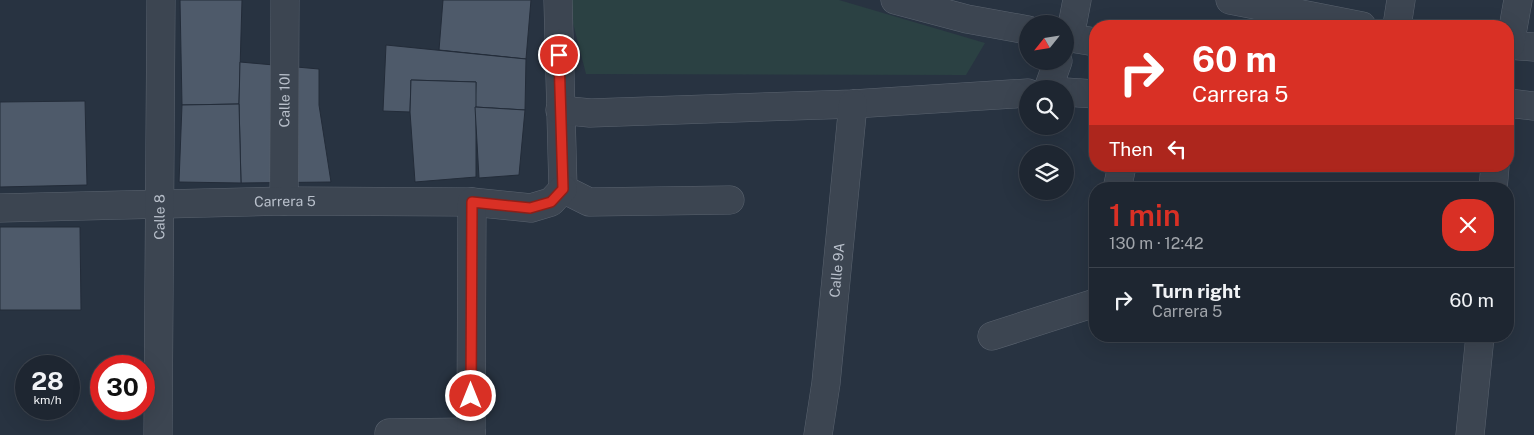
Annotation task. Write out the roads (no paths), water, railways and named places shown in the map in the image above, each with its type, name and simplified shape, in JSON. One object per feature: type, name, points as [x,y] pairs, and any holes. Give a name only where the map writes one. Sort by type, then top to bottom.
[{"type":"street","name":"Calle 8","points":[[158,435],[161,0]]},
{"type":"street","name":"Calle 10I","points":[[284,201],[285,0]]},
{"type":"street","points":[[558,0],[563,189],[589,202],[730,200]]},
{"type":"street","points":[[895,0],[967,20],[1019,29]]},
{"type":"street","points":[[1230,0],[1332,20]]},
{"type":"street","points":[[1398,20],[1401,0]]},
{"type":"street","points":[[1517,46],[1518,0]]},
{"type":"street","points":[[1074,35],[1089,40]]},
{"type":"street","points":[[560,110],[590,113],[853,104],[1019,93]]},
{"type":"street","points":[[1074,93],[1089,94]]},
{"type":"street","name":"Calle 9A","points":[[818,435],[826,383],[853,104]]},
{"type":"street","points":[[1514,104],[1534,106]]},
{"type":"street","name":"Carrera 5","points":[[0,208],[284,201],[472,202],[530,208],[551,202],[563,189]]},
{"type":"street","points":[[390,433],[471,434],[472,202]]},
{"type":"street","points":[[992,336],[1089,301]]},
{"type":"street","points":[[1470,435],[1479,342]]}]
